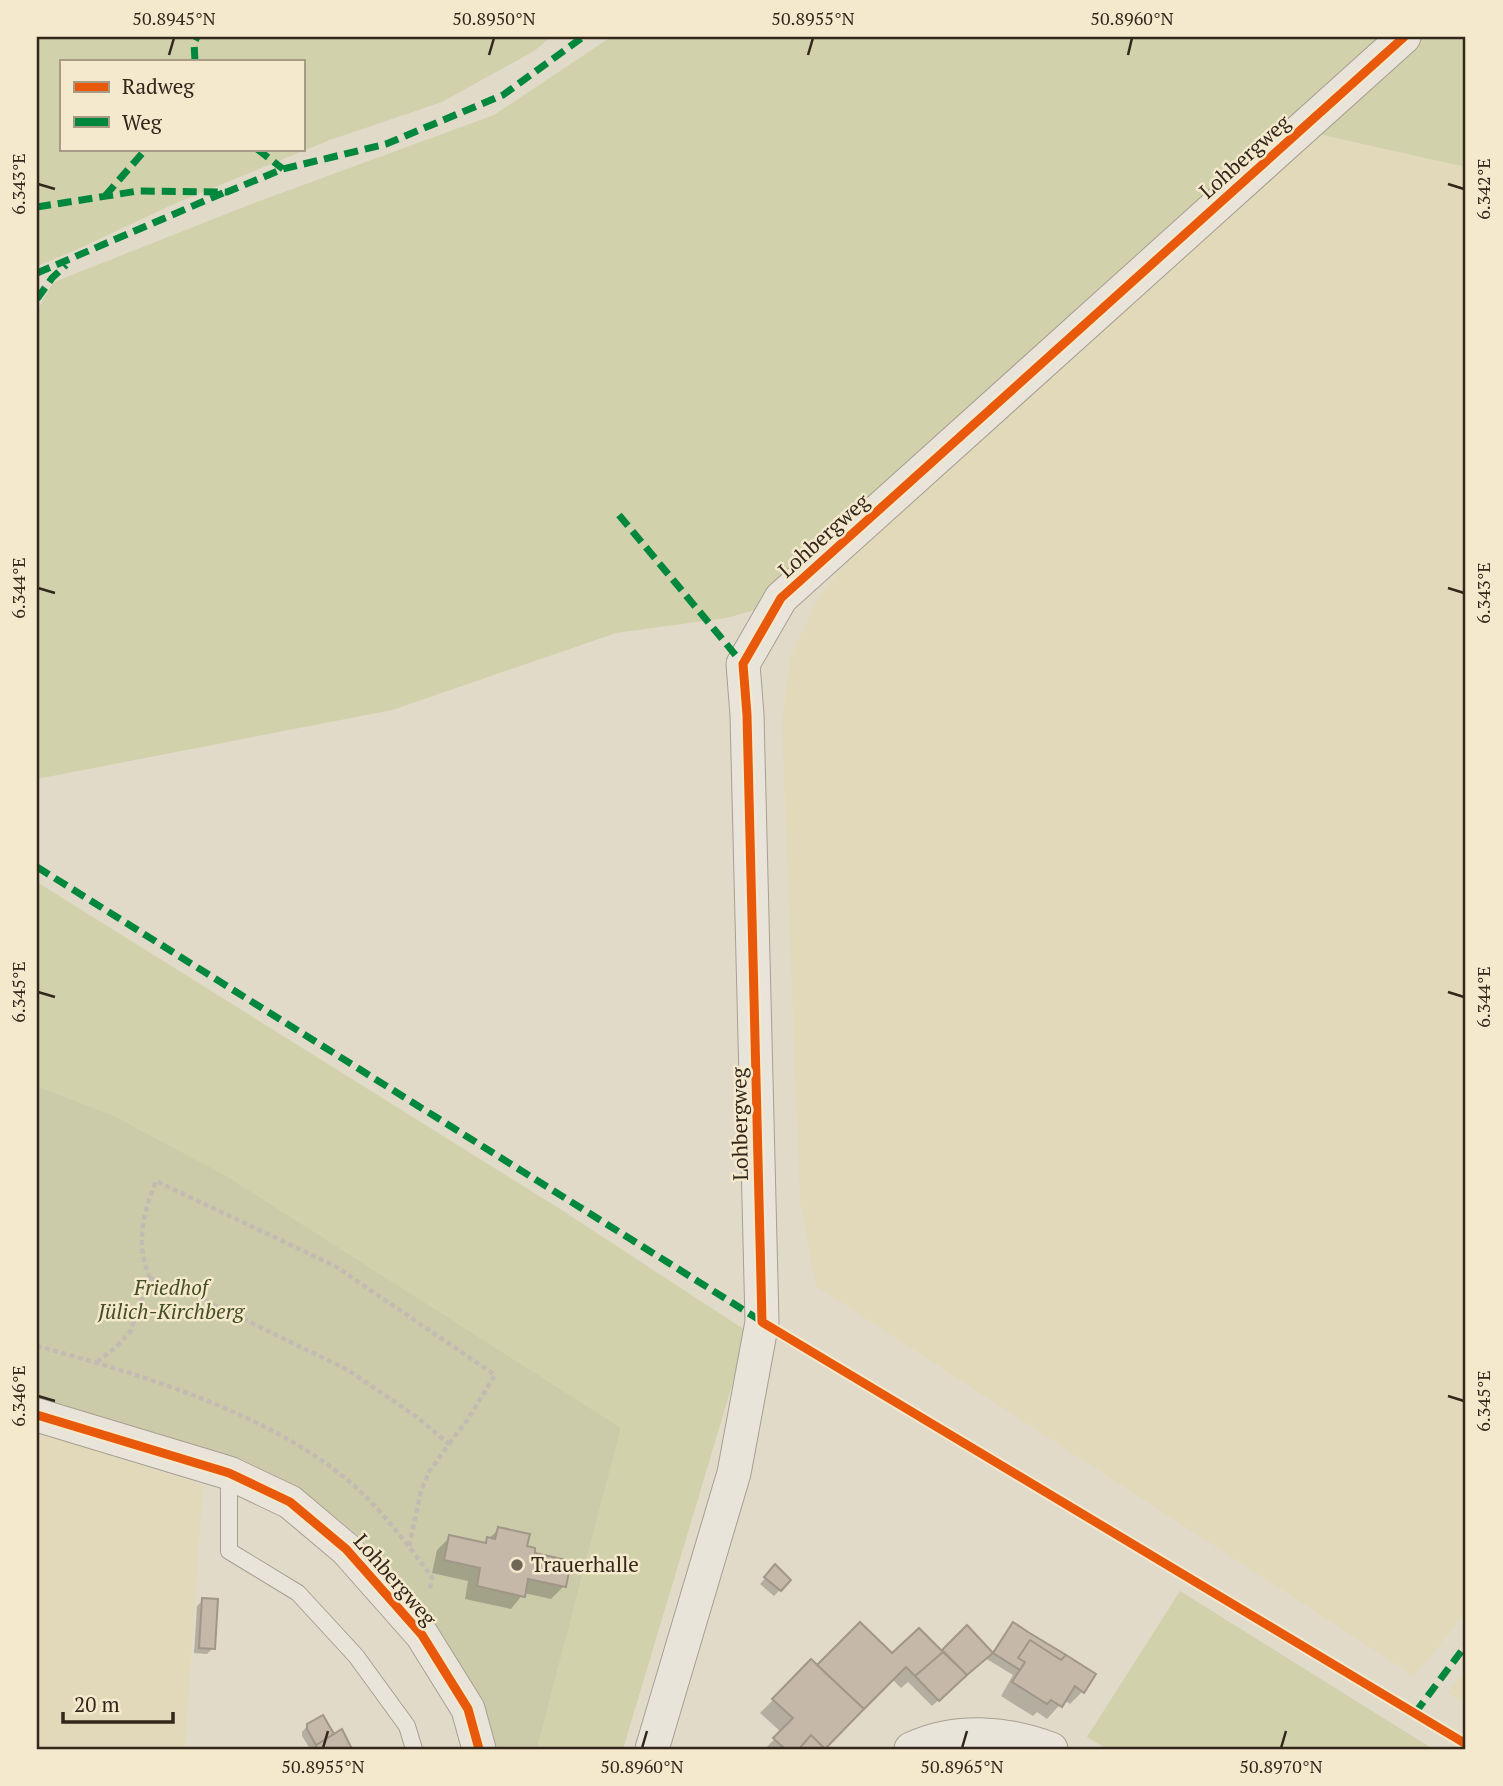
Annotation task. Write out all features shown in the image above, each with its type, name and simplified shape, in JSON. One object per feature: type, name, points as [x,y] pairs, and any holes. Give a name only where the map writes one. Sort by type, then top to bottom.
[{"type":"street","name":"Lohbergweg","points":[[652,1749],[734,1473],[762,1322],[747,715],[743,664],[781,598],[1404,37]]},
{"type":"street","name":"Lohbergweg","points":[[37,1415],[229,1473],[290,1502],[346,1549],[422,1635],[468,1709],[478,1749]]},
{"type":"street","points":[[911,1749],[929,1741],[985,1734],[1029,1741],[1051,1749]]},
{"type":"lane","points":[[229,1473],[229,1551],[298,1593],[356,1656],[407,1726],[414,1749]]},
{"type":"path","points":[[97,1362],[130,1332],[150,1278],[143,1260],[142,1223],[156,1181],[335,1266],[495,1375],[468,1419],[429,1472],[421,1491],[409,1547]]},
{"type":"path","points":[[150,1278],[196,1296],[348,1370],[417,1417],[449,1444]]},
{"type":"shaded area","points":[[1305,131],[1466,167],[1466,1613],[1414,1676],[816,1286],[800,1201],[782,724],[790,658],[819,596],[885,518]]},
{"type":"shaded area","points":[[37,1432],[203,1485],[185,1749],[37,1749]]},
{"type":"shaded area","points":[[1466,1670],[1466,1704],[1447,1693]]},
{"type":"green space","points":[[37,37],[551,37],[534,51],[442,102],[330,140],[176,203],[37,266],[37,210],[45,207],[37,206]]},
{"type":"green space","points":[[611,37],[1387,37],[763,608],[726,618],[616,633],[392,710],[37,779],[37,313],[54,282],[254,203],[494,115]]},
{"type":"green space","points":[[1414,37],[1466,37],[1466,167],[1305,131]]},
{"type":"green space","points":[[37,882],[557,1207],[748,1332],[623,1749],[537,1749],[621,1428],[110,1114],[37,1086]]},
{"type":"green space","name":"Friedhof Jülich-Kirchberg","points":[[37,1086],[110,1114],[226,1176],[621,1428],[537,1749],[498,1749],[456,1658],[398,1579],[360,1537],[319,1504],[284,1480],[243,1460],[37,1400]]},
{"type":"green space","points":[[1180,1591],[1433,1749],[1107,1749],[1087,1737]]},
{"type":"building","name":"Trauerhalle","points":[[498,1527],[530,1534],[527,1546],[535,1548],[535,1553],[571,1561],[566,1587],[528,1579],[525,1597],[477,1586],[480,1568],[444,1560],[449,1535],[486,1543],[487,1537],[495,1539]]},
{"type":"building","points":[[775,1564],[791,1580],[781,1591],[764,1577]]},
{"type":"building","points":[[202,1598],[218,1599],[215,1649],[199,1648]]},
{"type":"building","points":[[860,1622],[892,1653],[919,1628],[943,1652],[915,1676],[906,1667],[864,1709],[817,1665]]},
{"type":"building","points":[[1013,1622],[1066,1655],[1061,1660],[1030,1640],[1018,1658],[1025,1662],[1020,1670],[993,1653]]},
{"type":"building","points":[[967,1625],[993,1653],[967,1675],[942,1650]]},
{"type":"building","points":[[1030,1640],[1061,1660],[1066,1655],[1096,1674],[1084,1693],[1075,1686],[1062,1707],[1051,1700],[1047,1704],[1012,1682],[1025,1662],[1018,1658]]},
{"type":"building","points":[[943,1652],[967,1675],[939,1701],[915,1676]]},
{"type":"building","points":[[811,1659],[864,1709],[825,1749],[811,1735],[799,1749],[785,1749],[773,1738],[793,1718],[772,1699]]},
{"type":"building","points":[[323,1715],[334,1734],[316,1745],[307,1724]]},
{"type":"building","points":[[342,1729],[352,1749],[316,1749],[316,1745]]},
{"type":"building","points":[[811,1735],[825,1749],[799,1749]]},
{"type":"marked path","points":[[195,60],[194,43],[197,37]]},
{"type":"marked path","points":[[37,207],[138,191],[227,192],[283,169],[386,144],[503,95],[583,37]]},
{"type":"marked path","points":[[105,196],[145,150]]},
{"type":"marked path","points":[[258,150],[283,169]]},
{"type":"marked path","points":[[37,273],[223,193]]},
{"type":"marked path","points":[[37,299],[52,278],[66,265]]},
{"type":"marked path","points":[[619,515],[743,664]]},
{"type":"marked path","points":[[37,867],[766,1324]]},
{"type":"marked path","points":[[1415,1713],[1466,1645]]},
{"type":"cycle path","points":[[1404,37],[781,598],[743,664],[747,715],[762,1322],[1466,1744]]},
{"type":"cycle path","points":[[37,1415],[229,1473],[290,1502],[346,1549],[422,1635],[468,1709],[479,1749]]},
{"type":"place","name":"Trauerhalle","points":[[517,1565]]}]
